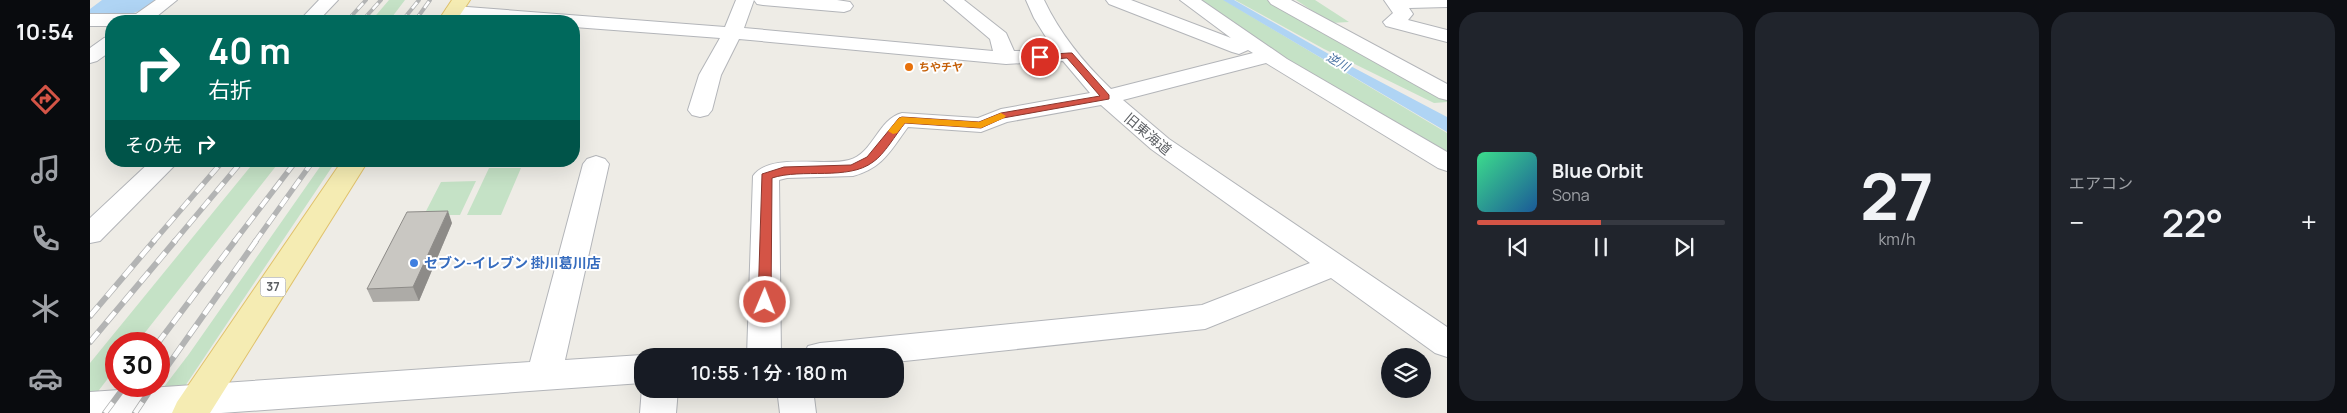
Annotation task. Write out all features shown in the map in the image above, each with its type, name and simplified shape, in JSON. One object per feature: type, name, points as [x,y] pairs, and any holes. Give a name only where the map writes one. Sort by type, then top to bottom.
[{"type":"main road","name":"37","points":[[194,407],[351,167]]},
{"type":"street","points":[[148,15],[168,0]]},
{"type":"street","points":[[314,15],[329,0]]},
{"type":"street","points":[[700,110],[710,75],[732,33],[745,0]]},
{"type":"street","points":[[763,0],[844,6]]},
{"type":"street","points":[[953,0],[999,37],[1006,58]]},
{"type":"street","name":"旧東海道","points":[[1035,0],[1043,18],[1069,55],[1106,97],[1160,144],[1447,344]]},
{"type":"street","points":[[1115,0],[1272,60]]},
{"type":"street","points":[[1189,0],[1272,60],[1447,164]]},
{"type":"street","points":[[1277,0],[1447,93]]},
{"type":"street","points":[[1394,1],[1447,2]]},
{"type":"street","points":[[1394,1],[1404,14],[1393,22],[1447,36]]},
{"type":"street","points":[[454,11],[505,15]]},
{"type":"street","points":[[90,20],[105,20]]},
{"type":"street","points":[[580,21],[1006,58],[1069,55]]},
{"type":"street","points":[[90,57],[105,46]]},
{"type":"street","points":[[764,348],[766,176],[784,170],[853,168],[870,160],[902,120],[981,126],[1001,116],[1106,97],[1272,60]]},
{"type":"street","points":[[544,377],[596,164]]},
{"type":"street","points":[[90,234],[160,167]]},
{"type":"street","points":[[899,348],[1205,317],[1335,265]]},
{"type":"street","points":[[90,407],[194,407],[634,371]]},
{"type":"street","points":[[658,413],[659,398]]},
{"type":"street","points":[[796,398],[798,413]]},
{"type":"green space","points":[[389,0],[405,0],[394,15],[376,15]]},
{"type":"green space","points":[[1189,0],[1224,0],[1447,133],[1447,152],[1289,61]]},
{"type":"green space","points":[[1235,0],[1267,0],[1447,100],[1447,102],[1434,103],[1324,49]]},
{"type":"green space","points":[[1296,0],[1315,0],[1349,22],[1331,23]]},
{"type":"green space","points":[[250,167],[275,167],[145,332],[115,332]]},
{"type":"green space","points":[[320,167],[332,167],[167,413],[144,413],[156,397],[170,397],[170,379]]},
{"type":"green space","points":[[489,168],[521,168],[501,215],[467,215]]},
{"type":"green space","points":[[476,181],[460,215],[424,215],[441,182]]},
{"type":"green space","points":[[105,345],[105,382],[96,394],[90,394],[90,363]]},
{"type":"water","points":[[102,0],[158,0],[149,6],[126,15],[90,16],[90,9]]},
{"type":"water","name":"逆川","points":[[1223,0],[1234,0],[1341,61],[1447,117],[1447,132]]},
{"type":"building","points":[[448,211],[413,287],[367,289],[407,212]]},
{"type":"railway","points":[[352,15],[366,0]]},
{"type":"railway","points":[[367,15],[381,0]]},
{"type":"railway","points":[[407,15],[419,0]]},
{"type":"railway","points":[[419,15],[430,0]]},
{"type":"railway","points":[[153,242],[218,167]]},
{"type":"railway","points":[[174,242],[237,167]]},
{"type":"railway","points":[[234,242],[291,167]]},
{"type":"railway","points":[[255,242],[309,167]]},
{"type":"railway","points":[[90,316],[154,241]]},
{"type":"railway","points":[[90,342],[175,241]]},
{"type":"railway","points":[[166,332],[235,241]]},
{"type":"railway","points":[[170,362],[256,241]]},
{"type":"railway","points":[[105,413],[117,397]]},
{"type":"railway","points":[[135,413],[146,397]]},
{"type":"slow traffic","points":[[893,131],[902,120],[981,126],[1001,116]]},
{"type":"place","name":"ちやチヤ","points":[[909,67]]},
{"type":"place","name":"セブン-イレブン 掛川葛川店","points":[[414,263]]},
{"type":"route","points":[[765,302],[766,176],[784,170],[853,168],[870,160],[902,120],[981,126],[1001,116],[1106,97],[1069,55],[1040,57]]}]
